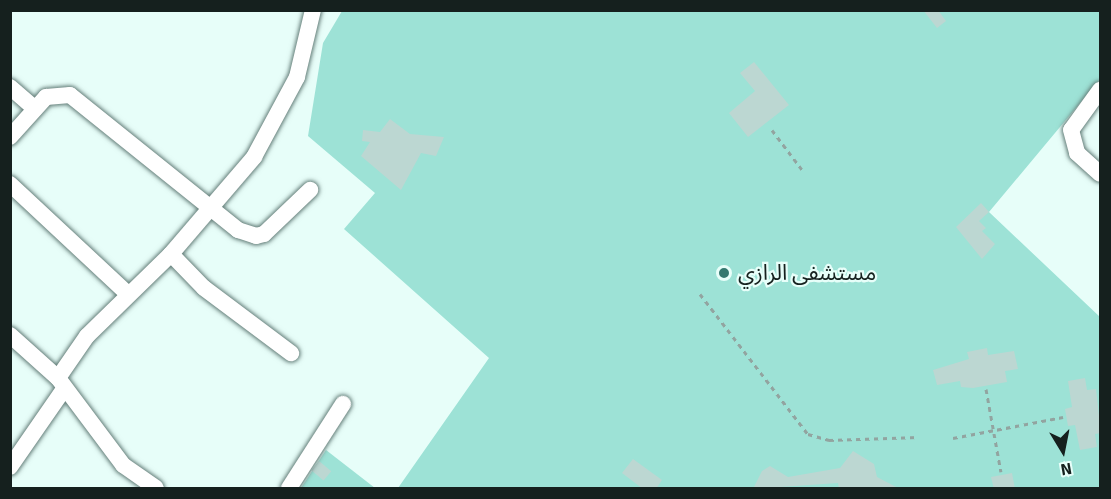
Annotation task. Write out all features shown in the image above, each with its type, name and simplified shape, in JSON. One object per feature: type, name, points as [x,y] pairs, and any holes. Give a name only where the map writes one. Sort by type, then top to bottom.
[{"type":"street","points":[[10,467],[87,336],[171,254],[214,208],[254,157],[288,98],[307,47],[313,10]]},
{"type":"street","points":[[10,87],[35,109]]},
{"type":"street","points":[[1101,90],[1075,121],[1071,137],[1077,153],[1101,174]]},
{"type":"street","points":[[10,136],[35,109],[55,94],[76,98],[214,208],[238,230],[256,236],[264,234],[310,190]]},
{"type":"street","points":[[10,184],[128,294]]},
{"type":"street","points":[[171,254],[204,288],[291,353]]},
{"type":"street","points":[[10,335],[61,383],[137,484],[156,489]]},
{"type":"street","points":[[289,489],[343,404]]},
{"type":"path","points":[[772,130],[803,171]]},
{"type":"path","points":[[700,294],[808,434],[830,441],[920,437]]},
{"type":"path","points":[[986,389],[1001,472]]},
{"type":"path","points":[[953,438],[1063,417]]},
{"type":"green space","name":"مستشفى الرازي","points":[[342,11],[1100,11],[1100,79],[989,212],[1100,317],[1100,488],[398,488],[489,358],[344,229],[375,193],[308,136],[323,43]]},
{"type":"green space","points":[[326,450],[375,488],[301,488]]},
{"type":"building","points":[[923,10],[938,10],[946,21],[937,28]]},
{"type":"building","points":[[754,62],[789,105],[748,137],[729,113],[755,91],[740,73]]},
{"type":"building","points":[[390,119],[410,134],[444,137],[436,156],[421,153],[401,190],[361,156],[370,142],[362,141],[363,130],[380,132]]},
{"type":"building","points":[[981,203],[989,212],[979,221],[986,228],[982,231],[995,244],[982,259],[956,227]]},
{"type":"building","points":[[987,348],[988,355],[1014,351],[1018,369],[1005,371],[1007,382],[973,388],[961,387],[960,381],[937,385],[933,370],[969,359],[967,352]]},
{"type":"building","points":[[1085,378],[1087,390],[1096,389],[1101,433],[1095,434],[1097,447],[1080,450],[1075,425],[1068,426],[1065,409],[1072,407],[1068,381]]},
{"type":"building","points":[[853,451],[874,464],[877,477],[900,489],[839,489],[838,483],[753,489],[762,471],[770,466],[788,477],[840,468]]},
{"type":"building","points":[[633,459],[662,480],[656,489],[643,489],[622,473]]},
{"type":"building","points":[[319,461],[331,471],[324,480],[311,470]]},
{"type":"building","points":[[1012,473],[1015,489],[994,489],[991,477]]},
{"type":"place","name":"مستشفى الرازي","points":[[724,273]]}]
